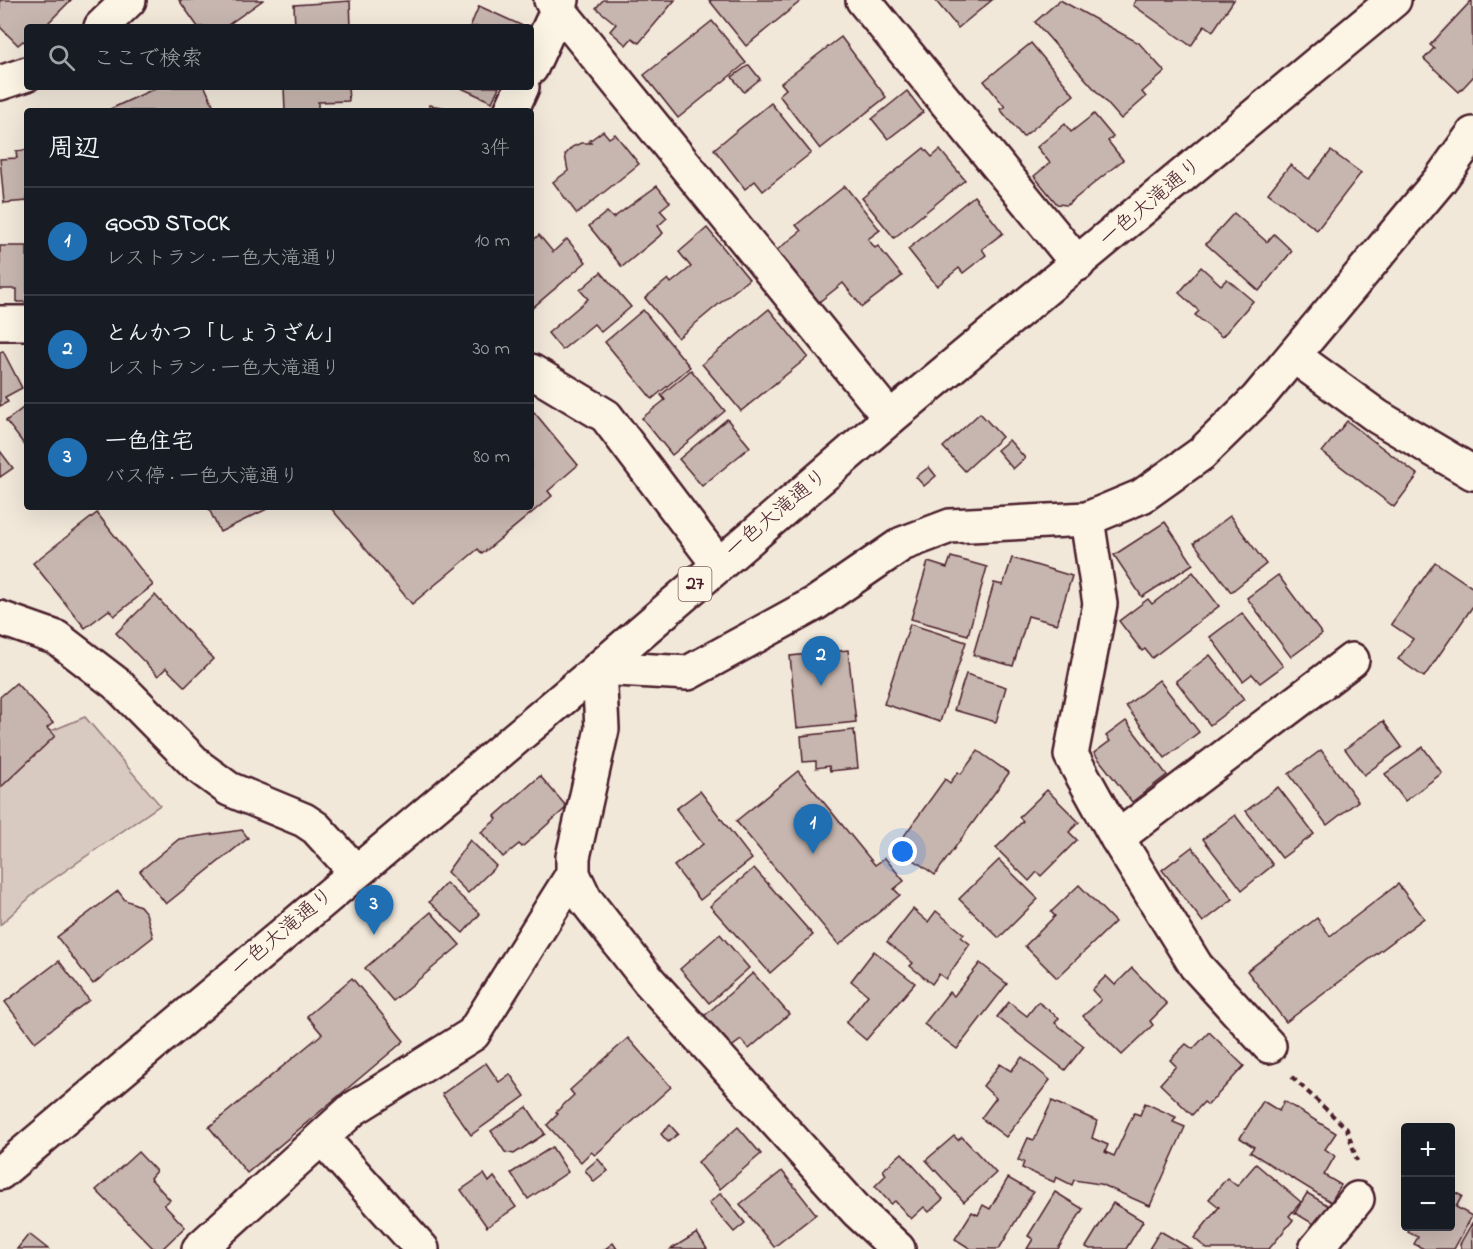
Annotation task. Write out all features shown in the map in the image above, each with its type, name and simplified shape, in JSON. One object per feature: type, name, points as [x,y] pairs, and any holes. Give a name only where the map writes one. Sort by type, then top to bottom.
[{"type":"street","points":[[103,24],[129,0]]},
{"type":"street","points":[[863,0],[1078,264]]},
{"type":"street","name":"一色大滝通り","points":[[0,1173],[599,668],[890,418],[1394,0]]},
{"type":"street","points":[[534,60],[557,3],[890,418]]},
{"type":"street","points":[[0,83],[24,75]]},
{"type":"street","points":[[512,108],[521,90]]},
{"type":"street","points":[[898,1249],[857,1211],[649,981],[585,899],[573,874],[573,857],[602,729],[599,668],[688,673],[816,603],[902,544],[950,526],[1087,519],[1142,496],[1201,454],[1257,399],[1440,180],[1473,134]]},
{"type":"street","points":[[0,323],[24,323]]},
{"type":"street","points":[[1294,356],[1378,417],[1473,473]]},
{"type":"street","points":[[534,373],[606,416],[718,564]]},
{"type":"street","points":[[1087,519],[1100,604],[1071,755],[1117,838],[1196,966],[1269,1046]]},
{"type":"street","points":[[0,618],[57,639],[117,684],[199,767],[229,789],[304,820],[316,828],[356,872]]},
{"type":"street","points":[[1117,838],[1352,660]]},
{"type":"street","points":[[199,1249],[353,1109],[473,1034],[573,874]]},
{"type":"street","points":[[322,1137],[422,1249]]},
{"type":"street","points":[[1316,1249],[1357,1199]]},
{"type":"path","points":[[1269,1046],[1272,1058],[1347,1129],[1357,1161],[1357,1199]]},
{"type":"shaded area","points":[[85,717],[160,805],[39,889],[0,925],[0,752]]},
{"type":"building","points":[[0,0],[71,0],[47,24],[24,24],[24,42],[18,45],[0,27]]},
{"type":"building","points":[[179,0],[263,0],[229,24],[196,24]]},
{"type":"building","points":[[603,0],[675,0],[639,43],[632,38],[626,45],[610,31],[616,24],[596,8]]},
{"type":"building","points":[[709,0],[802,0],[746,46]]},
{"type":"building","points":[[935,0],[992,0],[958,28]]},
{"type":"building","points":[[1060,0],[1139,43],[1165,72],[1142,92],[1146,97],[1121,119],[1035,22]]},
{"type":"building","points":[[1136,0],[1234,0],[1213,31],[1205,25],[1191,46],[1133,5]]},
{"type":"building","points":[[1472,0],[1473,77],[1459,92],[1424,59],[1434,48],[1430,45]]},
{"type":"building","points":[[350,1],[351,24],[295,24],[294,5]]},
{"type":"building","points":[[479,6],[518,24],[471,24]]},
{"type":"building","points":[[712,21],[746,63],[678,118],[644,75]]},
{"type":"building","points":[[841,37],[886,97],[820,149],[779,95],[786,89],[781,83]]},
{"type":"building","points":[[1031,43],[1074,95],[1023,137],[1000,109],[1005,107],[984,81]]},
{"type":"building","points":[[749,65],[760,79],[744,92],[732,77]]},
{"type":"building","points":[[152,90],[206,90],[215,108],[112,108]]},
{"type":"building","points":[[284,90],[348,90],[349,101],[318,102],[318,108],[285,108]]},
{"type":"building","points":[[466,90],[498,90],[492,102]]},
{"type":"building","points":[[907,91],[923,112],[888,139],[872,119]]},
{"type":"building","points":[[771,103],[811,153],[763,191],[755,181],[745,189],[714,149]]},
{"type":"building","points":[[429,105],[448,108],[428,108]]},
{"type":"building","points":[[1094,114],[1113,137],[1108,141],[1123,160],[1067,205],[1057,204],[1034,176],[1050,163],[1037,147],[1065,124],[1071,132]]},
{"type":"building","points":[[603,131],[609,138],[615,134],[639,164],[577,214],[553,182],[568,171],[565,155],[572,147],[581,143],[591,143],[589,141]]},
{"type":"building","points":[[924,148],[932,157],[940,150],[965,180],[894,238],[862,198]]},
{"type":"building","points":[[24,150],[24,201],[4,203],[0,159],[17,158],[16,151]]},
{"type":"building","points":[[1331,151],[1361,173],[1317,230],[1268,193],[1290,165],[1309,179]]},
{"type":"building","points":[[657,186],[670,202],[660,210],[667,218],[658,226],[663,233],[622,267],[589,226],[607,212],[613,218]]},
{"type":"building","points":[[845,186],[880,230],[868,239],[875,248],[878,246],[902,276],[862,307],[843,283],[819,302],[777,250],[801,231],[796,225]]},
{"type":"building","points":[[974,196],[1003,233],[982,249],[986,255],[963,273],[959,268],[937,286],[908,249]]},
{"type":"building","points":[[1234,213],[1267,242],[1274,234],[1292,251],[1259,291],[1206,244]]},
{"type":"building","points":[[707,228],[749,279],[678,338],[645,298],[668,279],[671,283],[691,267],[679,252]]},
{"type":"building","points":[[539,235],[553,252],[567,239],[586,262],[534,306],[534,239]]},
{"type":"building","points":[[0,246],[24,246],[24,302],[17,302],[17,289],[0,289]]},
{"type":"building","points":[[1201,267],[1221,285],[1227,279],[1253,301],[1222,337],[1195,315],[1199,311],[1179,293]]},
{"type":"building","points":[[601,272],[631,307],[601,332],[594,324],[562,350],[548,333],[588,299],[580,290]]},
{"type":"building","points":[[769,309],[808,357],[741,411],[702,364]]},
{"type":"building","points":[[643,310],[690,367],[652,399],[605,342]]},
{"type":"building","points":[[3,351],[22,388],[5,397],[8,402],[0,406],[0,352]]},
{"type":"building","points":[[691,370],[725,411],[672,455],[642,418],[665,400],[661,395]]},
{"type":"building","points":[[24,407],[24,444],[6,421]]},
{"type":"building","points":[[534,412],[578,465],[548,491],[552,496],[482,554],[478,549],[412,604],[333,510],[534,510]]},
{"type":"building","points":[[980,413],[1002,437],[965,471],[943,447]]},
{"type":"building","points":[[727,419],[750,447],[702,486],[679,459]]},
{"type":"building","points":[[1347,421],[1418,475],[1394,507],[1322,452]]},
{"type":"building","points":[[1009,440],[1025,458],[1013,469],[997,450]]},
{"type":"building","points":[[0,451],[13,468],[0,477]]},
{"type":"building","points":[[929,467],[936,476],[924,486],[916,477]]},
{"type":"building","points":[[209,510],[265,510],[220,532]]},
{"type":"building","points":[[97,513],[153,585],[114,616],[109,610],[85,628],[33,563]]},
{"type":"building","points":[[1230,516],[1266,564],[1231,592],[1194,543]]},
{"type":"building","points":[[1165,522],[1193,564],[1142,597],[1114,555]]},
{"type":"building","points":[[951,557],[987,567],[968,635],[911,619],[928,562],[947,568]]},
{"type":"building","points":[[1012,558],[1072,576],[1057,624],[1028,616],[1013,666],[973,655],[994,583],[1003,585]]},
{"type":"building","points":[[1435,562],[1473,588],[1473,606],[1424,677],[1398,659],[1413,639],[1391,624]]},
{"type":"building","points":[[1193,572],[1219,606],[1152,658],[1145,649],[1142,651],[1119,621],[1148,599],[1152,604]]},
{"type":"building","points":[[1278,575],[1322,634],[1291,657],[1247,598]]},
{"type":"building","points":[[155,595],[213,659],[185,687],[166,668],[158,676],[116,633]]},
{"type":"building","points":[[1242,613],[1283,666],[1260,683],[1252,674],[1243,681],[1210,637]]},
{"type":"building","points":[[910,624],[966,642],[940,722],[884,704]]},
{"type":"building","points":[[848,650],[856,722],[797,728],[790,656]]},
{"type":"building","points":[[1210,655],[1244,699],[1210,725],[1176,681]]},
{"type":"building","points":[[966,674],[1006,687],[996,722],[954,710]]},
{"type":"building","points":[[1159,680],[1199,732],[1165,758],[1126,706]]},
{"type":"building","points":[[16,683],[53,723],[47,728],[55,736],[0,788],[0,697]]},
{"type":"building","points":[[1126,721],[1167,775],[1132,802],[1094,753],[1110,741],[1106,736]]},
{"type":"building","points":[[1383,721],[1402,747],[1364,775],[1345,749]]},
{"type":"building","points":[[854,730],[858,768],[830,771],[829,766],[816,768],[816,761],[803,762],[801,736]]},
{"type":"building","points":[[1423,747],[1442,773],[1405,801],[1385,774]]},
{"type":"building","points":[[1321,750],[1358,801],[1327,825],[1289,774]]},
{"type":"building","points":[[978,751],[1009,773],[935,875],[896,847],[945,779],[950,783],[958,772],[961,774]]},
{"type":"building","points":[[798,771],[875,865],[885,858],[904,881],[894,889],[900,895],[839,945],[736,821]]},
{"type":"building","points":[[540,776],[567,807],[522,847],[519,844],[503,857],[481,832],[497,819],[495,816]]},
{"type":"building","points":[[1278,787],[1314,834],[1282,858],[1246,811]]},
{"type":"building","points":[[1047,790],[1079,822],[1069,832],[1077,840],[1041,876],[1037,872],[1029,881],[996,848],[1023,821],[1019,817]]},
{"type":"building","points":[[700,791],[752,859],[700,900],[674,866],[703,844],[676,809]]},
{"type":"building","points":[[1235,815],[1273,865],[1242,890],[1203,839]]},
{"type":"building","points":[[242,830],[248,838],[166,904],[140,871],[179,839]]},
{"type":"building","points":[[470,840],[496,866],[468,893],[447,872]]},
{"type":"building","points":[[1192,847],[1233,899],[1203,922],[1162,870]]},
{"type":"building","points":[[999,860],[1038,899],[999,938],[959,899]]},
{"type":"building","points":[[754,868],[813,935],[770,973],[710,906]]},
{"type":"building","points":[[446,883],[480,914],[463,933],[429,902]]},
{"type":"building","points":[[1398,884],[1424,918],[1286,1022],[1247,971],[1317,918],[1330,936]]},
{"type":"building","points":[[1079,885],[1115,922],[1057,978],[1025,946],[1055,916],[1051,912]]},
{"type":"building","points":[[118,891],[125,900],[140,906],[146,913],[153,937],[93,984],[57,937]]},
{"type":"building","points":[[913,909],[928,922],[936,911],[964,934],[961,937],[970,944],[946,979],[939,974],[932,984],[910,966],[913,963],[887,942]]},
{"type":"building","points":[[431,912],[460,945],[393,1001],[365,968]]},
{"type":"building","points":[[720,934],[749,968],[709,1003],[680,969]]},
{"type":"building","points":[[874,951],[915,983],[866,1040],[846,1023],[868,995],[851,981]]},
{"type":"building","points":[[59,961],[89,1000],[35,1042],[5,1002]]},
{"type":"building","points":[[980,963],[1007,984],[957,1049],[924,1024],[949,992],[954,996]]},
{"type":"building","points":[[1132,968],[1167,1004],[1150,1021],[1153,1025],[1122,1055],[1083,1016],[1101,1000],[1092,990],[1106,976],[1115,985]]},
{"type":"building","points":[[753,973],[789,1014],[749,1049],[741,1040],[730,1048],[703,1017]]},
{"type":"building","points":[[352,978],[404,1041],[247,1173],[209,1127],[322,1034],[307,1016]]},
{"type":"building","points":[[1009,1002],[1027,1016],[1038,1002],[1059,1018],[1055,1023],[1084,1046],[1065,1070],[997,1017]]},
{"type":"building","points":[[1209,1032],[1244,1066],[1208,1105],[1204,1102],[1192,1115],[1160,1084],[1176,1066],[1170,1060],[1186,1044],[1193,1049]]},
{"type":"building","points":[[628,1038],[671,1087],[595,1155],[591,1152],[581,1162],[547,1125],[558,1114],[556,1112],[574,1095],[570,1090]]},
{"type":"building","points":[[1022,1057],[1050,1080],[1006,1137],[981,1118],[996,1098],[983,1086],[1000,1064],[1011,1071]]},
{"type":"building","points":[[486,1063],[499,1082],[510,1074],[525,1096],[471,1135],[442,1094]]},
{"type":"building","points":[[1052,1101],[1097,1121],[1092,1138],[1108,1145],[1105,1152],[1114,1156],[1134,1113],[1140,1115],[1145,1103],[1176,1117],[1173,1122],[1185,1127],[1150,1206],[1100,1184],[1074,1180],[1072,1185],[1056,1177],[1054,1182],[1022,1168],[1024,1162],[1018,1160],[1028,1138],[1034,1140]]},
{"type":"building","points":[[1263,1101],[1279,1111],[1284,1101],[1336,1133],[1325,1149],[1335,1156],[1324,1175],[1341,1185],[1331,1202],[1250,1152],[1254,1147],[1240,1138]]},
{"type":"building","points":[[527,1107],[545,1134],[514,1154],[505,1152],[491,1131]]},
{"type":"building","points":[[670,1125],[678,1134],[668,1142],[661,1134]]},
{"type":"building","points":[[738,1127],[761,1154],[720,1189],[698,1162]]},
{"type":"building","points":[[954,1136],[958,1140],[962,1137],[996,1173],[964,1202],[926,1160]]},
{"type":"building","points":[[552,1147],[568,1172],[528,1199],[511,1173]]},
{"type":"building","points":[[138,1152],[156,1171],[150,1178],[170,1200],[164,1205],[185,1227],[162,1249],[154,1249],[96,1190]]},
{"type":"building","points":[[902,1153],[943,1199],[929,1212],[924,1207],[911,1219],[895,1201],[891,1204],[875,1186],[886,1175],[883,1170]]},
{"type":"building","points":[[598,1159],[608,1171],[594,1182],[585,1170]]},
{"type":"building","points":[[1256,1164],[1301,1202],[1289,1216],[1293,1220],[1269,1249],[1207,1249],[1194,1238],[1219,1207],[1209,1199],[1227,1178],[1237,1186]]},
{"type":"building","points":[[782,1171],[816,1214],[774,1247],[740,1204]]},
{"type":"building","points":[[484,1174],[489,1182],[494,1177],[516,1207],[487,1227],[461,1190]]},
{"type":"building","points":[[1008,1178],[1033,1192],[999,1249],[971,1249],[955,1239],[972,1212],[978,1215],[983,1205],[990,1209]]},
{"type":"building","points":[[1055,1192],[1083,1209],[1058,1249],[1027,1249],[1033,1239],[1028,1236]]},
{"type":"building","points":[[1455,1192],[1462,1196],[1456,1207],[1472,1216],[1454,1249],[1424,1249],[1414,1244],[1418,1237],[1408,1232],[1455,1231]]},
{"type":"building","points":[[721,1193],[745,1223],[734,1232],[709,1203]]},
{"type":"building","points":[[1307,1193],[1329,1206],[1317,1226],[1295,1213]]},
{"type":"building","points":[[1113,1203],[1143,1221],[1126,1249],[1086,1247]]},
{"type":"building","points":[[1472,1223],[1473,1249],[1462,1249],[1460,1244]]},
{"type":"building","points":[[1160,1231],[1191,1249],[1149,1249]]},
{"type":"building","points":[[697,1233],[707,1249],[671,1249]]},
{"type":"building","points":[[29,1234],[48,1249],[17,1249]]},
{"type":"building","points":[[613,1243],[617,1249],[605,1249]]},
{"type":"place","name":"とんかつ「しょうざん」","points":[[821,686]]},
{"type":"place","name":"GOOD STOCK","points":[[813,854]]},
{"type":"place","name":"一色住宅","points":[[374,935]]}]
